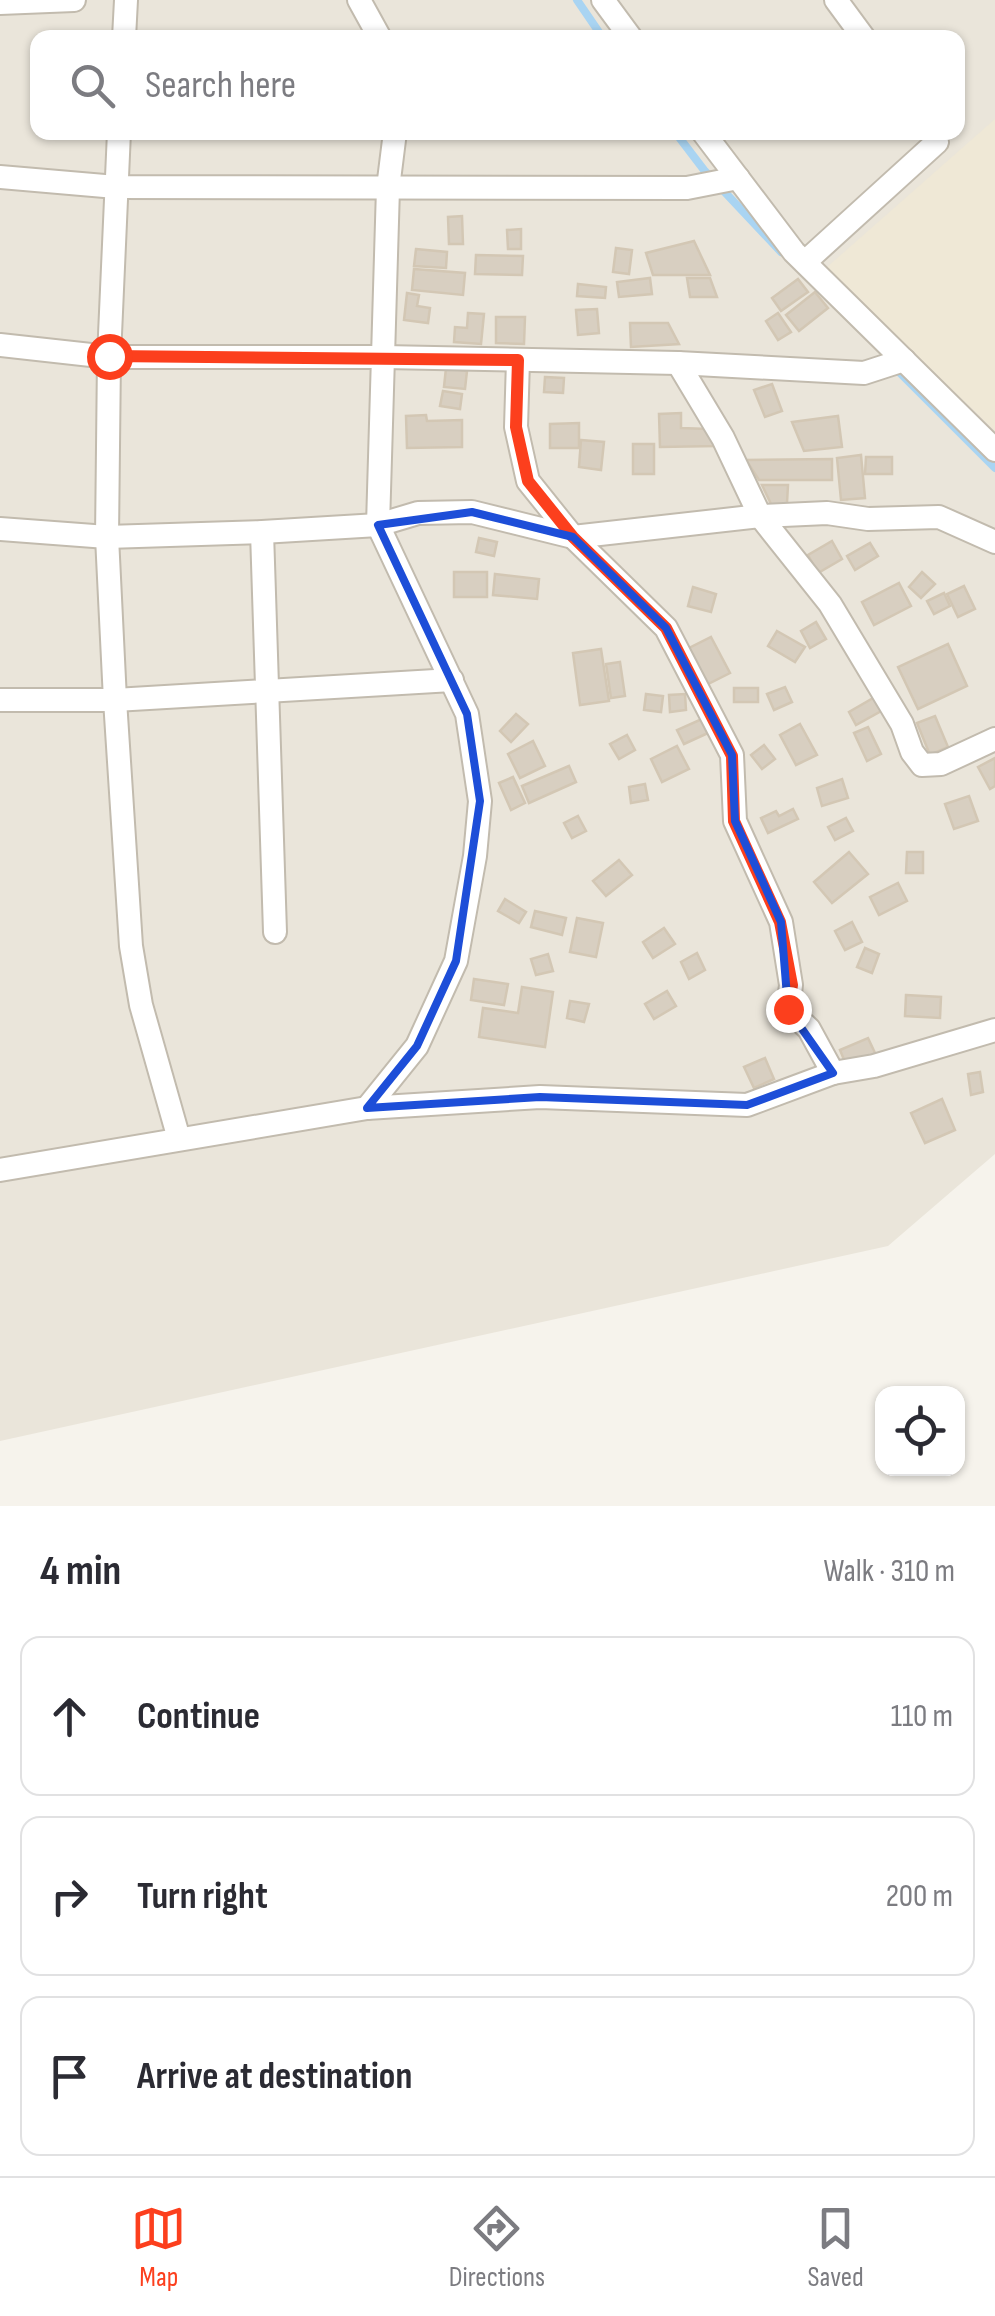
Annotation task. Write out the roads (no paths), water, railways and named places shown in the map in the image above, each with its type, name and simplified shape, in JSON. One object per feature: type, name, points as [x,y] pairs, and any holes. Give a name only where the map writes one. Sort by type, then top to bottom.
[{"type":"street","points":[[0,3],[74,0]]},
{"type":"street","points":[[124,30],[126,0]]},
{"type":"street","points":[[359,0],[376,30]]},
{"type":"street","points":[[602,0],[625,30]]},
{"type":"street","points":[[836,0],[858,30]]},
{"type":"street","points":[[119,140],[106,537],[131,946],[141,1004],[179,1140]]},
{"type":"street","points":[[367,1108],[418,1046],[456,962],[465,924],[480,801],[467,714],[378,524],[388,188],[395,140]]},
{"type":"street","points":[[710,140],[805,262],[995,450]]},
{"type":"street","points":[[805,262],[936,140]]},
{"type":"street","points":[[0,178],[116,187],[388,188],[688,188],[738,178]]},
{"type":"street","points":[[0,345],[109,356],[678,362],[864,373],[904,360]]},
{"type":"street","points":[[518,360],[516,427],[528,481],[573,537],[666,628],[732,756],[734,821],[780,922],[792,985],[788,1009],[809,1029],[833,1073]]},
{"type":"street","points":[[678,362],[723,438],[760,516],[830,604],[922,765],[941,764],[995,739]]},
{"type":"street","points":[[0,529],[106,537],[262,532],[378,524],[418,513],[472,512],[573,537],[826,512],[868,519],[939,517],[995,542]]},
{"type":"street","points":[[262,532],[276,932]]},
{"type":"street","points":[[0,700],[116,700],[452,680]]},
{"type":"street","points":[[0,1170],[367,1108],[540,1097],[746,1105],[833,1073],[874,1066],[995,1030]]},
{"type":"waterway","points":[[577,0],[598,30]]},
{"type":"waterway","points":[[681,140],[781,252]]},
{"type":"waterway","points":[[896,369],[995,468]]}]
